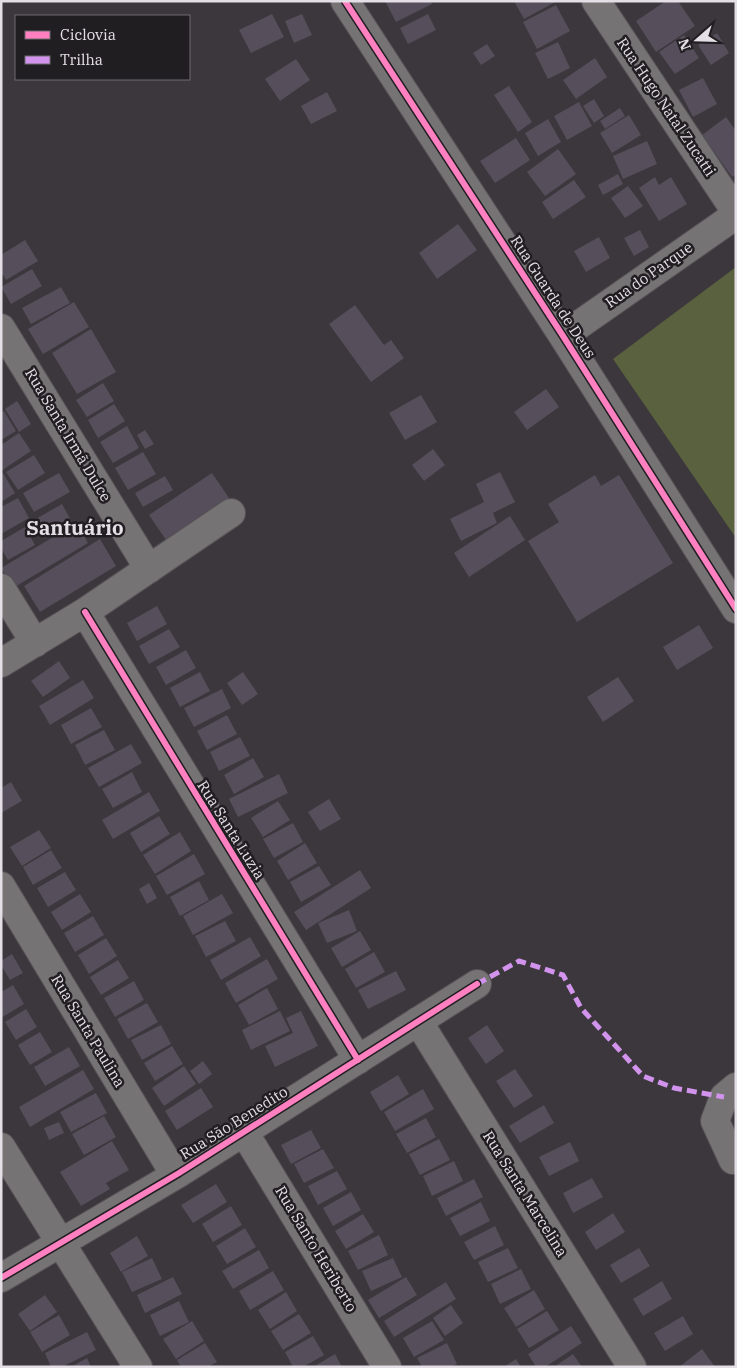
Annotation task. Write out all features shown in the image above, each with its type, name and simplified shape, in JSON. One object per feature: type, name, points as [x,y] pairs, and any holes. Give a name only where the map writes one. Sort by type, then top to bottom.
[{"type":"street","name":"Rua Guarda de Deus","points":[[345,1],[563,336],[736,609]]},
{"type":"street","name":"Rua Hugo Natal Zucatti","points":[[596,1],[736,213]]},
{"type":"street","name":"Rua do Parque","points":[[563,336],[736,213]]},
{"type":"street","name":"Rua Santa Irmã Dulce","points":[[1,328],[148,569]]},
{"type":"street","points":[[1,664],[85,612],[231,513]]},
{"type":"street","points":[[1,588],[35,643]]},
{"type":"street","name":"Rua Santa Luzia","points":[[85,612],[358,1060]]},
{"type":"street","name":"Rua Santa Paulina","points":[[1,886],[175,1175]]},
{"type":"street","name":"Rua São Benedito","points":[[1,1278],[175,1175],[477,984]]},
{"type":"street","name":"Rua Santa Marcelina","points":[[418,1022],[632,1367]]},
{"type":"street","points":[[733,1160],[715,1121],[724,1097],[736,1087]]},
{"type":"street","name":"Rua Santo Heriberto","points":[[244,1132],[387,1367]]},
{"type":"street","points":[[1,1147],[138,1367]]},
{"type":"green space","points":[[736,267],[736,538],[613,359]]},
{"type":"building","points":[[385,1],[431,1],[432,4],[396,22]]},
{"type":"building","points":[[514,1],[557,1],[524,19]]},
{"type":"building","points":[[666,1],[678,1],[695,26],[656,52],[636,21]]},
{"type":"building","points":[[556,5],[570,31],[537,49],[523,22]]},
{"type":"building","points":[[272,14],[284,37],[251,53],[239,30]]},
{"type":"building","points":[[302,14],[312,35],[294,43],[285,21]]},
{"type":"building","points":[[428,14],[436,30],[408,44],[400,28]]},
{"type":"building","points":[[717,33],[729,53],[711,65],[698,45]]},
{"type":"building","points":[[684,35],[699,58],[675,74],[659,52]]},
{"type":"building","points":[[558,42],[570,68],[548,79],[535,53]]},
{"type":"building","points":[[487,44],[495,56],[481,65],[473,53]]},
{"type":"building","points":[[595,58],[607,77],[576,99],[563,80]]},
{"type":"building","points":[[296,59],[310,80],[280,101],[265,79]]},
{"type":"building","points":[[703,78],[717,104],[693,117],[679,90]]},
{"type":"building","points":[[509,86],[532,122],[518,132],[494,95]]},
{"type":"building","points":[[327,92],[337,111],[311,124],[301,106]]},
{"type":"building","points":[[594,99],[604,116],[594,123],[583,106]]},
{"type":"building","points":[[579,102],[592,126],[567,140],[554,116]]},
{"type":"building","points":[[620,108],[625,116],[605,129],[600,121]]},
{"type":"building","points":[[629,115],[641,135],[612,153],[600,133]]},
{"type":"building","points":[[726,117],[736,131],[736,175],[732,177],[702,135]]},
{"type":"building","points":[[548,119],[561,142],[538,156],[525,133]]},
{"type":"building","points":[[516,138],[530,160],[495,183],[480,161]]},
{"type":"building","points":[[647,141],[657,164],[623,179],[613,156]]},
{"type":"building","points":[[558,149],[576,174],[545,196],[527,172]]},
{"type":"building","points":[[618,174],[623,184],[603,195],[598,185]]},
{"type":"building","points":[[655,177],[659,185],[671,177],[687,204],[659,221],[639,188]]},
{"type":"building","points":[[574,180],[586,197],[553,219],[542,202]]},
{"type":"building","points":[[628,186],[643,206],[625,218],[611,198]]},
{"type":"building","points":[[458,224],[477,250],[437,279],[419,253]]},
{"type":"building","points":[[640,230],[649,247],[634,256],[624,238]]},
{"type":"building","points":[[599,237],[610,258],[586,272],[574,251]]},
{"type":"building","points":[[25,240],[38,261],[6,280],[1,272],[1,255]]},
{"type":"building","points":[[32,269],[42,286],[11,304],[1,287]]},
{"type":"building","points":[[61,287],[70,303],[31,324],[22,308]]},
{"type":"building","points":[[74,302],[89,327],[43,354],[28,329]]},
{"type":"building","points":[[355,305],[384,345],[391,340],[404,358],[371,382],[329,324]]},
{"type":"building","points":[[91,329],[116,372],[77,394],[52,353]]},
{"type":"building","points":[[103,383],[114,401],[87,417],[76,400]]},
{"type":"building","points":[[546,389],[559,407],[527,430],[514,412]]},
{"type":"building","points":[[421,395],[437,422],[405,440],[389,413]]},
{"type":"building","points":[[17,401],[31,424],[19,432],[5,409]]},
{"type":"building","points":[[114,404],[125,421],[98,438],[88,420]]},
{"type":"building","points":[[4,411],[16,431],[1,440],[1,413]]},
{"type":"building","points":[[127,426],[139,448],[113,463],[100,442]]},
{"type":"building","points":[[145,430],[154,444],[145,449],[137,435]]},
{"type":"building","points":[[19,433],[31,451],[1,471],[1,445]]},
{"type":"building","points":[[433,449],[445,465],[424,481],[412,465]]},
{"type":"building","points":[[143,452],[156,474],[128,490],[115,468]]},
{"type":"building","points":[[34,455],[45,473],[18,490],[6,472]]},
{"type":"building","points":[[500,472],[515,502],[493,513],[497,523],[461,541],[450,519],[484,502],[476,484]]},
{"type":"building","points":[[3,473],[15,493],[1,502],[1,474]]},
{"type":"building","points":[[59,473],[70,492],[34,512],[23,493]]},
{"type":"building","points":[[212,473],[229,498],[166,540],[149,515]]},
{"type":"building","points":[[595,475],[601,486],[619,475],[673,563],[577,622],[528,541],[559,522],[548,504]]},
{"type":"building","points":[[165,476],[173,490],[143,507],[135,493]]},
{"type":"building","points":[[18,498],[29,518],[1,534],[1,507]]},
{"type":"building","points":[[62,504],[72,522],[45,538],[34,520]]},
{"type":"building","points":[[510,516],[525,540],[469,577],[454,553]]},
{"type":"building","points":[[77,523],[88,543],[13,588],[1,568]]},
{"type":"building","points":[[25,527],[35,545],[8,560],[1,548],[1,541]]},
{"type":"building","points":[[100,539],[116,566],[40,612],[24,586]]},
{"type":"building","points":[[157,606],[167,624],[137,641],[127,623]]},
{"type":"building","points":[[699,625],[713,648],[677,670],[663,647]]},
{"type":"building","points":[[169,629],[180,647],[149,664],[139,646]]},
{"type":"building","points":[[186,650],[196,668],[166,685],[156,667]]},
{"type":"building","points":[[59,661],[70,678],[43,697],[31,681]]},
{"type":"building","points":[[200,672],[210,691],[180,707],[170,688]]},
{"type":"building","points":[[243,672],[258,694],[242,705],[227,683]]},
{"type":"building","points":[[618,677],[634,701],[603,722],[587,697]]},
{"type":"building","points":[[83,680],[94,698],[50,725],[39,706]]},
{"type":"building","points":[[222,689],[231,708],[194,727],[184,708]]},
{"type":"building","points":[[91,708],[102,727],[71,744],[61,725]]},
{"type":"building","points":[[227,715],[237,734],[207,750],[197,731]]},
{"type":"building","points":[[104,730],[115,750],[85,765],[75,745]]},
{"type":"building","points":[[240,737],[250,756],[219,771],[210,752]]},
{"type":"building","points":[[131,744],[142,763],[99,787],[88,768]]},
{"type":"building","points":[[253,758],[264,777],[234,794],[224,775]]},
{"type":"building","points":[[132,772],[142,792],[113,808],[102,789]]},
{"type":"building","points":[[279,774],[288,793],[238,817],[229,799]]},
{"type":"building","points":[[11,782],[22,801],[1,813],[1,788]]},
{"type":"building","points":[[149,792],[160,811],[113,839],[102,820]]},
{"type":"building","points":[[329,799],[341,819],[320,831],[308,812]]},
{"type":"building","points":[[278,801],[290,820],[263,837],[251,818]]},
{"type":"building","points":[[159,816],[170,834],[141,852],[130,833]]},
{"type":"building","points":[[293,823],[303,842],[274,858],[263,839]]},
{"type":"building","points":[[39,830],[51,848],[22,866],[10,847]]},
{"type":"building","points":[[180,832],[191,851],[155,874],[143,855]]},
{"type":"building","points":[[305,843],[317,863],[288,880],[277,861]]},
{"type":"building","points":[[51,850],[62,868],[33,885],[23,867]]},
{"type":"building","points":[[194,854],[205,874],[167,895],[156,876]]},
{"type":"building","points":[[319,866],[331,885],[301,902],[290,882]]},
{"type":"building","points":[[360,870],[371,888],[306,930],[294,912]]},
{"type":"building","points":[[65,872],[76,890],[48,907],[37,888]]},
{"type":"building","points":[[199,881],[209,900],[180,916],[170,897]]},
{"type":"building","points":[[149,883],[157,898],[147,904],[139,889]]},
{"type":"building","points":[[80,894],[91,912],[62,930],[51,912]]},
{"type":"building","points":[[222,894],[233,913],[193,935],[183,916]]},
{"type":"building","points":[[349,910],[357,931],[327,943],[318,923]]},
{"type":"building","points":[[93,916],[104,935],[75,952],[64,933]]},
{"type":"building","points":[[225,921],[236,941],[206,957],[195,936]]},
{"type":"building","points":[[360,931],[371,950],[342,967],[331,948]]},
{"type":"building","points":[[250,937],[261,956],[221,980],[210,960]]},
{"type":"building","points":[[106,938],[117,956],[89,974],[78,955]]},
{"type":"building","points":[[374,952],[385,972],[356,988],[345,969]]},
{"type":"building","points":[[12,954],[23,973],[10,980],[1,965],[1,961]]},
{"type":"building","points":[[267,959],[278,979],[236,1003],[225,983]]},
{"type":"building","points":[[118,960],[129,978],[101,995],[90,977]]},
{"type":"building","points":[[396,971],[406,990],[368,1009],[358,990]]},
{"type":"building","points":[[134,981],[144,1000],[115,1017],[104,998]]},
{"type":"building","points":[[13,985],[24,1004],[1,1018],[1,992]]},
{"type":"building","points":[[267,988],[278,1009],[249,1025],[238,1005]]},
{"type":"building","points":[[147,1003],[158,1022],[128,1039],[117,1019]]},
{"type":"building","points":[[26,1009],[37,1027],[16,1040],[5,1022]]},
{"type":"building","points":[[280,1011],[290,1031],[251,1050],[242,1030]]},
{"type":"building","points":[[301,1011],[318,1046],[275,1067],[265,1046],[293,1033],[286,1018]]},
{"type":"building","points":[[161,1025],[171,1044],[142,1060],[131,1040]]},
{"type":"building","points":[[487,1025],[504,1051],[486,1064],[468,1038]]},
{"type":"building","points":[[40,1032],[52,1052],[30,1065],[18,1045]]},
{"type":"building","points":[[172,1046],[183,1064],[155,1081],[144,1063]]},
{"type":"building","points":[[69,1047],[80,1066],[45,1086],[34,1067]]},
{"type":"building","points":[[203,1061],[212,1074],[199,1084],[190,1071]]},
{"type":"building","points":[[184,1066],[196,1084],[164,1106],[152,1088]]},
{"type":"building","points":[[515,1069],[533,1096],[514,1108],[496,1081]]},
{"type":"building","points":[[83,1070],[94,1089],[30,1127],[19,1107]]},
{"type":"building","points":[[398,1075],[409,1094],[381,1111],[370,1092]]},
{"type":"building","points":[[201,1088],[213,1107],[177,1130],[165,1111]]},
{"type":"building","points":[[423,1089],[434,1109],[395,1131],[384,1112]]},
{"type":"building","points":[[96,1093],[107,1113],[71,1132],[60,1112]]},
{"type":"building","points":[[544,1105],[554,1123],[520,1143],[509,1126]]},
{"type":"building","points":[[104,1116],[116,1137],[84,1155],[72,1134]]},
{"type":"building","points":[[426,1118],[436,1137],[407,1153],[396,1134]]},
{"type":"building","points":[[59,1122],[64,1133],[49,1140],[44,1128]]},
{"type":"building","points":[[311,1130],[321,1148],[291,1164],[281,1145]]},
{"type":"building","points":[[439,1139],[450,1160],[420,1175],[409,1154]]},
{"type":"building","points":[[112,1141],[129,1170],[106,1183],[110,1189],[81,1206],[60,1172]]},
{"type":"building","points":[[570,1142],[579,1161],[549,1176],[539,1157]]},
{"type":"building","points":[[323,1149],[334,1168],[304,1183],[294,1164]]},
{"type":"building","points":[[454,1161],[463,1181],[432,1196],[423,1176]]},
{"type":"building","points":[[337,1171],[347,1189],[318,1205],[308,1186]]},
{"type":"building","points":[[592,1178],[603,1197],[573,1213],[563,1193]]},
{"type":"building","points":[[474,1179],[483,1197],[446,1216],[437,1198]]},
{"type":"building","points":[[216,1184],[227,1202],[193,1223],[181,1205]]},
{"type":"building","points":[[351,1192],[361,1210],[333,1226],[323,1208]]},
{"type":"building","points":[[481,1202],[490,1221],[460,1236],[450,1218]]},
{"type":"building","points":[[231,1206],[242,1225],[213,1242],[202,1224]]},
{"type":"building","points":[[613,1213],[625,1232],[596,1250],[585,1232]]},
{"type":"building","points":[[363,1214],[374,1232],[346,1249],[335,1231]]},
{"type":"building","points":[[495,1226],[504,1245],[474,1260],[464,1242]]},
{"type":"building","points":[[245,1228],[256,1247],[227,1264],[216,1246]]},
{"type":"building","points":[[379,1235],[388,1255],[358,1270],[348,1251]]},
{"type":"building","points":[[137,1236],[148,1256],[121,1272],[110,1253]]},
{"type":"building","points":[[508,1248],[518,1268],[488,1282],[478,1262]]},
{"type":"building","points":[[639,1248],[650,1266],[621,1283],[610,1265]]},
{"type":"building","points":[[259,1250],[269,1268],[233,1289],[222,1271]]},
{"type":"building","points":[[152,1258],[162,1279],[132,1292],[122,1272]]},
{"type":"building","points":[[393,1258],[402,1277],[371,1291],[362,1271]]},
{"type":"building","points":[[521,1269],[531,1289],[500,1304],[491,1284]]},
{"type":"building","points":[[273,1271],[284,1290],[250,1310],[239,1291]]},
{"type":"building","points":[[173,1277],[182,1294],[145,1313],[137,1295]]},
{"type":"building","points":[[406,1277],[417,1295],[379,1318],[368,1300]]},
{"type":"building","points":[[662,1281],[672,1299],[643,1316],[633,1299]]},
{"type":"building","points":[[446,1282],[456,1299],[394,1337],[384,1321]]},
{"type":"building","points":[[534,1290],[545,1309],[516,1327],[504,1308]]},
{"type":"building","points":[[286,1292],[297,1311],[270,1329],[258,1310]]},
{"type":"building","points":[[45,1295],[57,1312],[30,1331],[18,1314]]},
{"type":"building","points":[[179,1301],[189,1322],[160,1336],[150,1315]]},
{"type":"building","points":[[451,1305],[463,1323],[445,1336],[433,1318]]},
{"type":"building","points":[[547,1311],[559,1330],[529,1348],[517,1329]]},
{"type":"building","points":[[299,1314],[311,1333],[283,1350],[271,1331]]},
{"type":"building","points":[[59,1315],[70,1335],[42,1352],[30,1332]]},
{"type":"building","points":[[683,1316],[693,1334],[665,1351],[654,1333]]},
{"type":"building","points":[[192,1321],[204,1341],[176,1359],[163,1339]]},
{"type":"building","points":[[432,1321],[444,1340],[414,1357],[403,1338]]},
{"type":"building","points":[[571,1326],[582,1343],[545,1367],[536,1367],[528,1354]]},
{"type":"building","points":[[87,1332],[96,1350],[62,1367],[51,1367],[45,1353]]},
{"type":"building","points":[[313,1336],[324,1355],[303,1367],[293,1367],[285,1352]]},
{"type":"building","points":[[205,1343],[217,1362],[208,1367],[181,1367],[177,1360]]},
{"type":"building","points":[[447,1343],[457,1364],[451,1367],[422,1367],[417,1358]]},
{"type":"building","points":[[702,1349],[715,1367],[679,1367]]},
{"type":"building","points":[[335,1354],[342,1367],[313,1367]]},
{"type":"building","points":[[573,1354],[582,1367],[554,1367]]},
{"type":"building","points":[[87,1358],[91,1367],[71,1367]]},
{"type":"building","points":[[516,1359],[521,1367],[504,1367]]},
{"type":"marked path","points":[[477,984],[519,961],[563,975],[581,1008],[643,1076],[674,1088],[724,1097]]},
{"type":"cycle path","points":[[345,1],[563,336],[736,609]]},
{"type":"cycle path","points":[[85,612],[358,1060]]},
{"type":"cycle path","points":[[1,1278],[179,1173],[477,984]]},
{"type":"district","name":"Santuário","points":[[75,528]]}]
